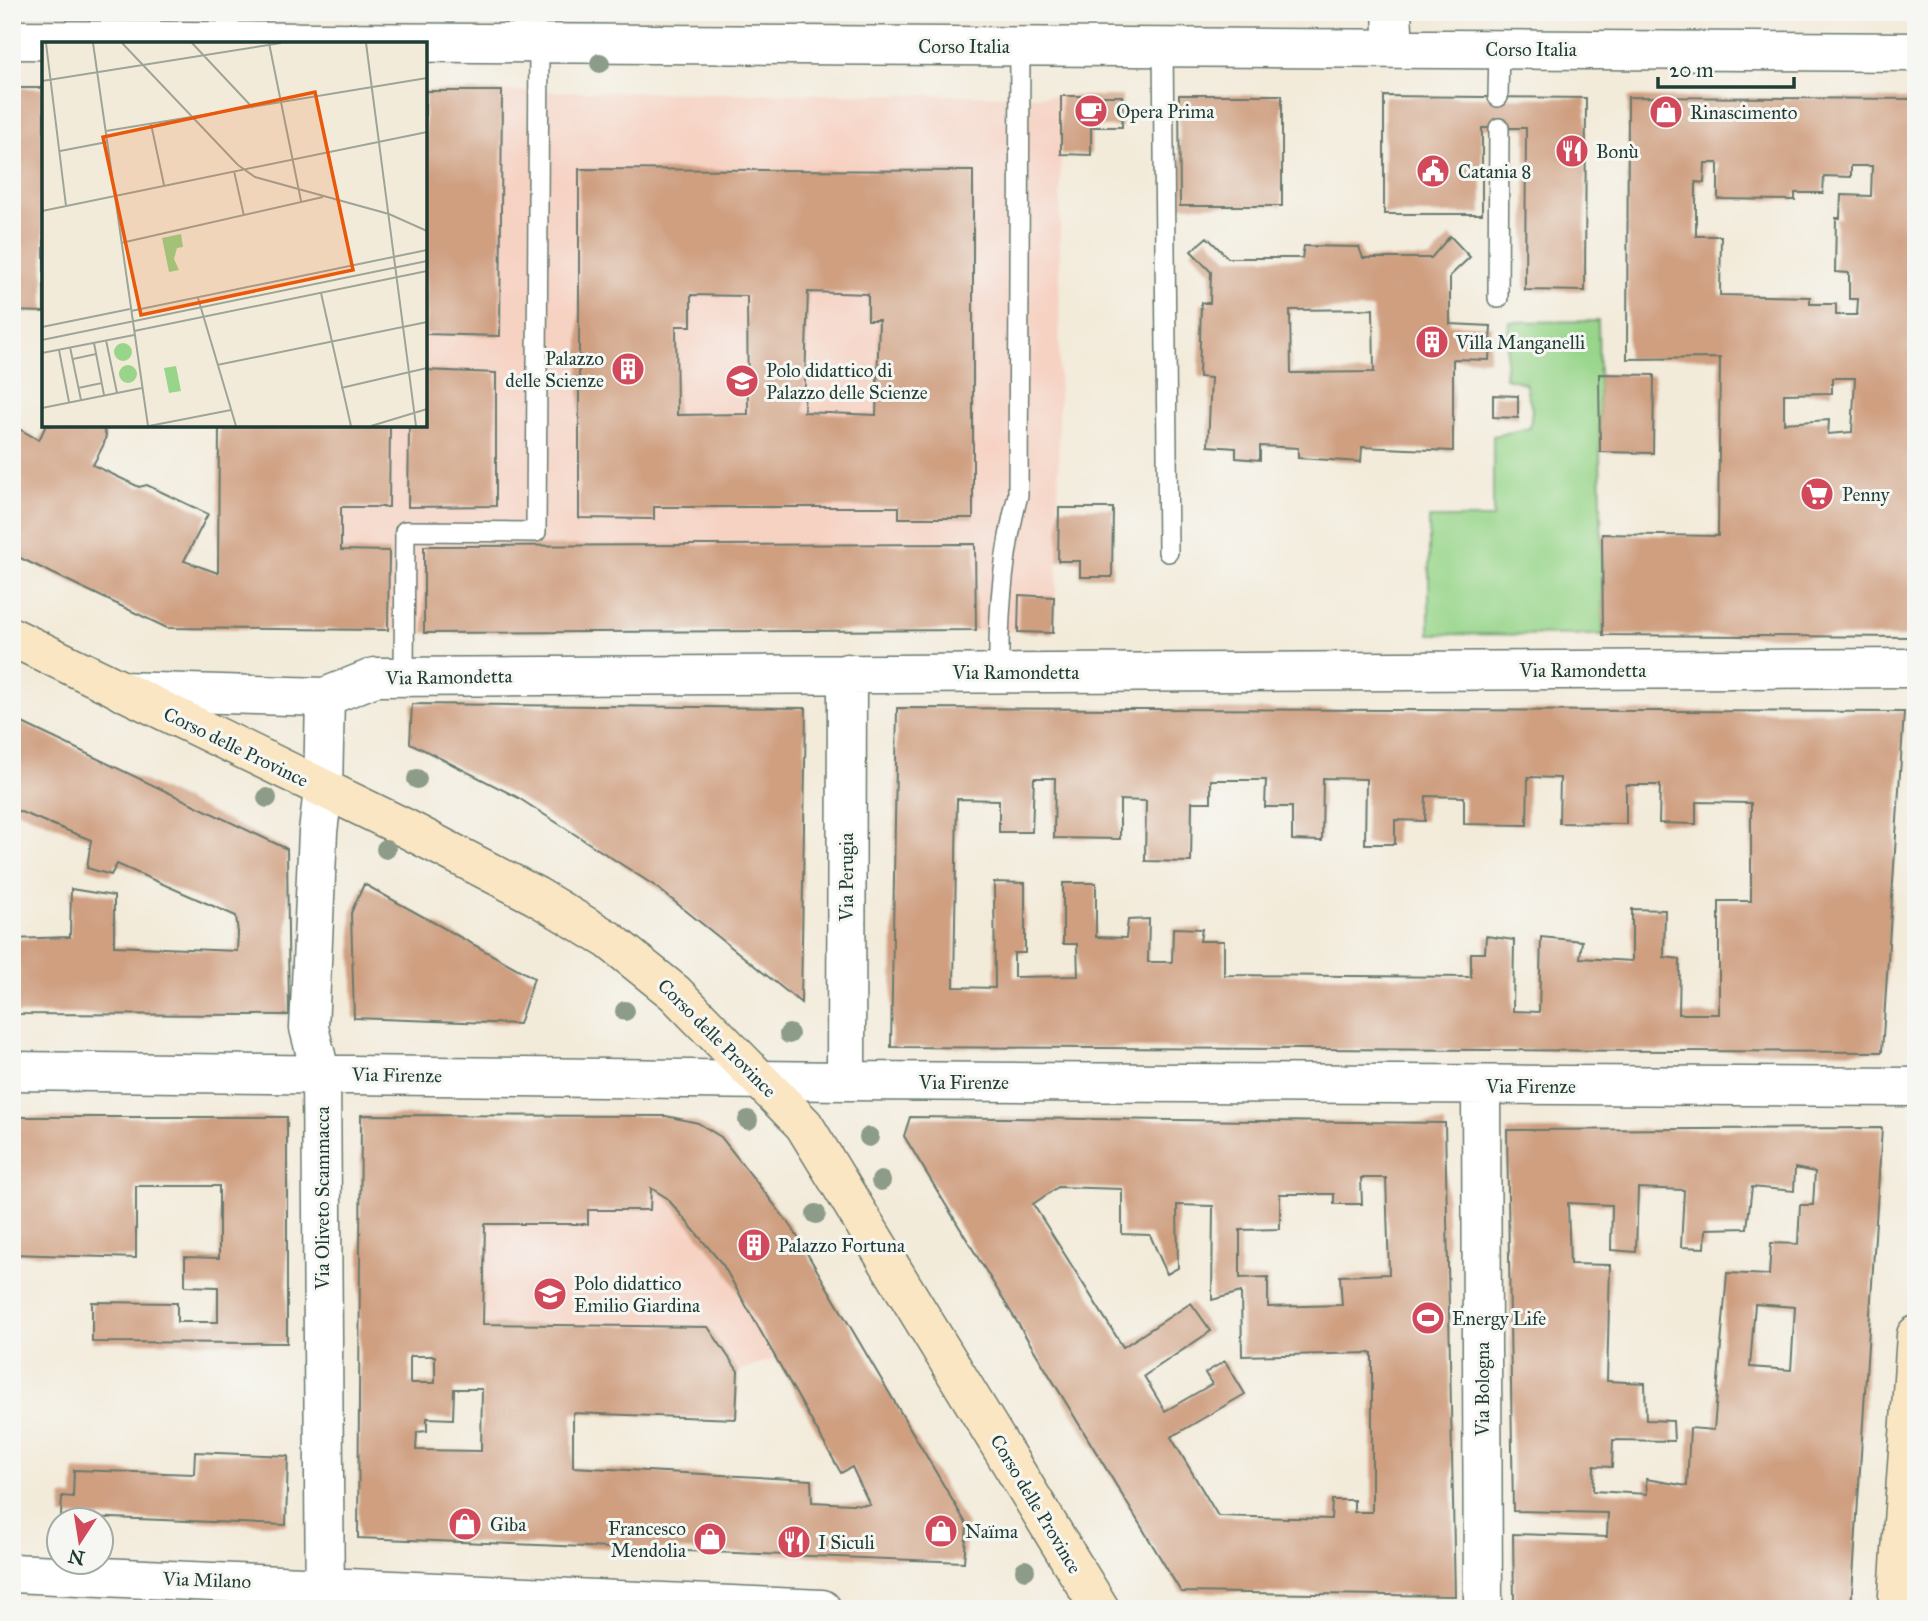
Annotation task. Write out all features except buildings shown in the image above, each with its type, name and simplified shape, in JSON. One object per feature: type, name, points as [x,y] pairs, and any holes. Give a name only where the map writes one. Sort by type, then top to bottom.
[{"type":"main road","name":"Corso delle Province","points":[[12,637],[536,896],[609,940],[675,993],[804,1125],[1100,1609]]},
{"type":"main road","points":[[1897,1609],[1908,1570],[1916,1335]]},
{"type":"street","name":"Corso Italia","points":[[12,40],[494,28],[539,44],[1163,47],[1393,30],[1499,49],[1916,52]]},
{"type":"street","name":"Via Ramondetta","points":[[121,691],[325,697],[375,677],[1916,668]]},
{"type":"street","name":"Via Perugia","points":[[846,1081],[847,673]]},
{"type":"street","name":"Via Oliveto Scammacca","points":[[325,697],[323,789],[318,832],[309,1028],[321,1074],[325,1597]]},
{"type":"street","name":"Via Firenze","points":[[12,1072],[846,1081],[1916,1087]]},
{"type":"street","name":"Via Bologna","points":[[1481,1085],[1483,1609]]},
{"type":"street","name":"Via Milano","points":[[12,1573],[325,1597],[822,1609]]},
{"type":"lane","points":[[404,677],[405,531],[536,531],[539,44]]},
{"type":"lane","points":[[999,673],[999,631],[1008,533],[1018,495],[1020,47]]},
{"type":"lane","points":[[1163,47],[1168,552]]},
{"type":"lane","points":[[1498,97],[1499,49]]},
{"type":"lane","points":[[1497,298],[1499,128]]},
{"type":"shaded area","name":"Polo didattico di Palazzo delle Scienze","points":[[502,91],[1061,96],[1058,561],[1053,633],[976,630],[424,633],[388,630],[221,427],[427,427],[427,334],[500,336]]},
{"type":"shaded area","name":"Polo didattico Emilio Giardina","points":[[650,1188],[667,1198],[723,1265],[774,1359],[738,1371],[736,1419],[573,1413],[573,1324],[483,1324],[482,1357],[359,1355],[360,1210]]},
{"type":"green space","points":[[1598,321],[1603,635],[1429,634],[1429,518],[1493,518],[1493,436],[1530,428],[1532,409],[1525,383],[1505,378],[1509,322]]},
{"type":"place","name":"Opera Prima","points":[[1091,111]]},
{"type":"place","name":"Rinascimento","points":[[1666,112]]},
{"type":"place","name":"Bonù","points":[[1572,151]]},
{"type":"place","name":"Catania 8","points":[[1433,171]]},
{"type":"place","name":"Villa Manganelli","points":[[1432,342]]},
{"type":"place","name":"Palazzo delle Scienze","points":[[628,369]]},
{"type":"place","name":"Polo didattico di Palazzo delle Scienze","points":[[742,381]]},
{"type":"place","name":"Penny","points":[[1817,494]]},
{"type":"place","name":"Palazzo Fortuna","points":[[754,1245]]},
{"type":"place","name":"Polo didattico Emilio Giardina","points":[[550,1294]]},
{"type":"place","name":"Energy Life","points":[[1428,1318]]},
{"type":"place","name":"Giba","points":[[465,1524]]},
{"type":"place","name":"Naïma","points":[[941,1531]]},
{"type":"place","name":"Francesco Mendolia","points":[[710,1539]]},
{"type":"place","name":"I Siculi","points":[[794,1542]]}]
